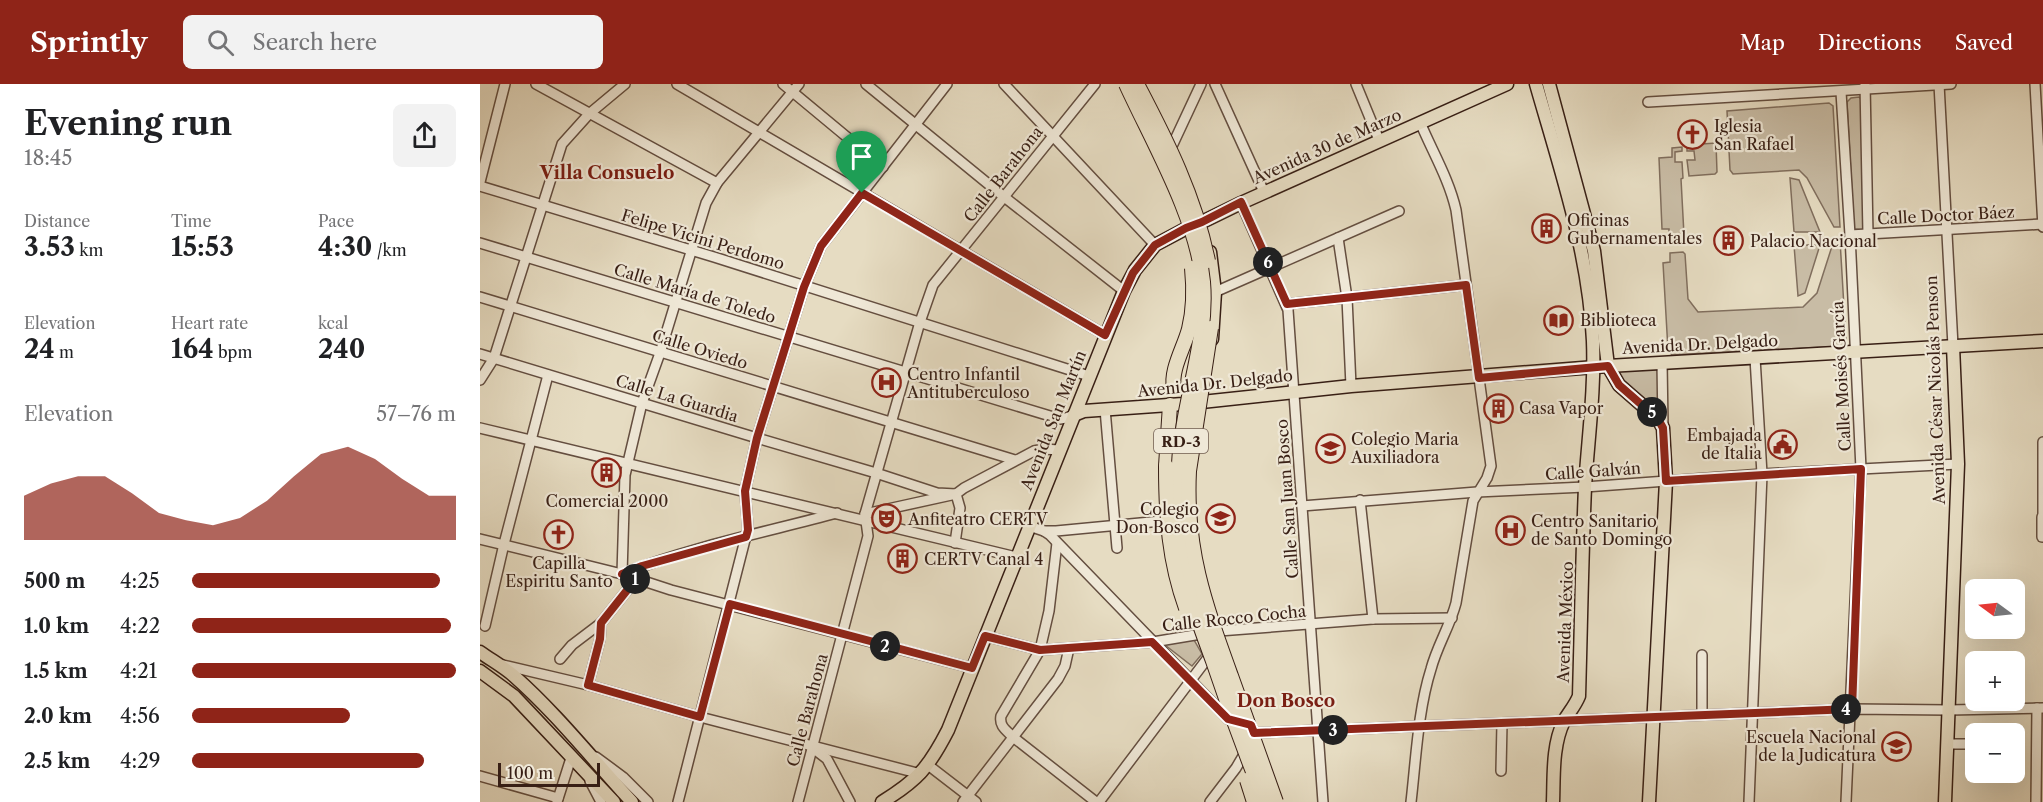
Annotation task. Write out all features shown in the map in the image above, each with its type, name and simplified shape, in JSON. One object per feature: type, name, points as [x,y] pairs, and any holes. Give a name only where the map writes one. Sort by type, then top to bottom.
[{"type":"highway","name":"RD-3","points":[[1124,84],[1194,226],[1203,282],[1203,305],[1198,351],[1184,418],[1179,463],[1177,494],[1184,567],[1207,652],[1265,802]]},
{"type":"highway","name":"RD-3","points":[[1138,84],[1178,165],[1198,217],[1212,282],[1211,329],[1191,448],[1188,495],[1189,528],[1197,573],[1208,612],[1278,802]]},
{"type":"highway","points":[[1194,226],[1190,242],[1194,280],[1193,311],[1173,376],[1176,404],[1166,466],[1167,507],[1173,567],[1192,624],[1207,652]]},
{"type":"highway","points":[[1239,737],[1239,752],[1254,802]]},
{"type":"main road","name":"RD-3","points":[[1138,84],[1173,144],[1194,226],[1198,289],[1195,340],[1176,404],[1173,470],[1177,567],[1198,633],[1207,652],[1239,764],[1248,777],[1254,802]]},
{"type":"main road","name":"Avenida 30 de Marzo","points":[[1194,226],[1241,202],[1420,122],[1486,88],[1506,84]]},
{"type":"main road","name":"Avenida México","points":[[1536,84],[1574,214],[1582,252],[1593,340],[1579,696],[1576,705],[1564,721],[1557,744],[1553,802]]},
{"type":"main road","points":[[1550,84],[1594,251],[1608,366],[1619,385],[1652,412],[1663,428],[1666,481],[1649,802]]},
{"type":"main road","name":"RD-3","points":[[1194,226],[1211,256],[1215,292],[1215,319],[1192,476],[1193,514],[1204,590],[1223,634],[1278,802]]},
{"type":"main road","name":"Avenida San Martín","points":[[882,802],[907,787],[925,770],[948,730],[1105,335],[1135,270],[1155,245],[1194,226]]},
{"type":"main road","points":[[1176,404],[1168,380],[1198,289]]},
{"type":"main road","name":"Avenida Dr. Delgado","points":[[1074,415],[1105,409],[1203,402],[1351,386],[1479,378],[1608,366],[2043,341]]},
{"type":"main road","name":"Avenida César Nicolás Penson","points":[[1945,802],[1958,464],[1953,346]]},
{"type":"main road","points":[[480,652],[524,686],[632,802]]},
{"type":"main road","points":[[480,671],[514,696],[608,800]]},
{"type":"street","points":[[480,184],[505,84]]},
{"type":"street","points":[[536,84],[717,183]]},
{"type":"street","points":[[480,380],[494,358],[562,144],[589,114],[625,84]]},
{"type":"street","points":[[677,84],[1105,335]]},
{"type":"street","points":[[783,84],[796,88],[883,167]]},
{"type":"street","points":[[866,84],[1124,291]]},
{"type":"street","points":[[678,802],[748,530],[745,491],[757,438],[804,287],[821,246],[947,84]]},
{"type":"street","points":[[1004,84],[1155,245]]},
{"type":"street","name":"Calle Barahona","points":[[798,802],[868,536],[866,517],[876,473],[933,285],[1095,84]]},
{"type":"street","points":[[1173,144],[1201,84]]},
{"type":"street","points":[[1215,84],[1264,192]]},
{"type":"street","points":[[1356,84],[1379,140]]},
{"type":"street","points":[[1841,92],[1849,84]]},
{"type":"street","name":"Avenida César Nicolás Penson","points":[[1939,84],[1953,346]]},
{"type":"street","points":[[1648,102],[1841,92],[1865,87],[1951,84]]},
{"type":"street","points":[[2036,84],[2043,225]]},
{"type":"street","points":[[1865,87],[1868,234]]},
{"type":"street","points":[[622,574],[625,534],[623,495],[628,464],[642,403],[660,353],[706,202],[717,183],[796,88]]},
{"type":"street","name":"Calle Moisés García","points":[[1841,92],[1861,469],[1852,709],[1846,802]]},
{"type":"street","points":[[1411,802],[1420,726],[1431,668],[1452,618],[1473,501],[1487,478],[1491,466],[1453,197],[1420,122]]},
{"type":"street","name":"Felipe Vicini Perdomo","points":[[480,184],[1089,376]]},
{"type":"street","name":"Calle San Juan Bosco","points":[[1241,202],[1287,304],[1323,802]]},
{"type":"street","points":[[1215,292],[1399,211]]},
{"type":"street","name":"Calle Doctor Báez","points":[[1850,235],[2043,225]]},
{"type":"street","points":[[1338,238],[1347,298],[1351,386]]},
{"type":"street","name":"Calle María de Toledo","points":[[480,243],[1060,419],[1074,415]]},
{"type":"street","points":[[1287,304],[1466,285]]},
{"type":"street","name":"Calle Oviedo","points":[[480,297],[890,424],[1015,460]]},
{"type":"street","name":"Calle La Guardia","points":[[480,354],[937,493],[956,494]]},
{"type":"street","points":[[1749,802],[1762,474],[1755,358]]},
{"type":"street","points":[[1662,362],[1663,428]]},
{"type":"street","points":[[485,626],[548,375]]},
{"type":"street","points":[[1105,409],[1117,548]]},
{"type":"street","points":[[480,428],[837,513],[866,517],[1016,558]]},
{"type":"street","points":[[2042,537],[2043,442]]},
{"type":"street","points":[[866,517],[956,494],[1034,451],[1059,450]]},
{"type":"street","name":"Calle Galván","points":[[1302,506],[1477,492],[1958,464]]},
{"type":"street","points":[[955,543],[960,508],[956,494]]},
{"type":"street","points":[[1360,500],[1373,619]]},
{"type":"street","points":[[622,574],[642,566],[837,513]]},
{"type":"street","points":[[1029,526],[1044,531],[1056,531],[1174,519]]},
{"type":"street","points":[[1044,531],[1228,719],[1253,729],[1318,731],[1852,709],[2040,708],[2036,802]]},
{"type":"street","points":[[480,538],[972,668]]},
{"type":"street","points":[[1057,543],[1049,611],[1040,650],[1000,721],[1014,737],[1097,802],[1192,681],[1207,652],[1223,634]]},
{"type":"street","points":[[560,659],[572,645],[601,623],[636,579]]},
{"type":"street","name":"Calle Rocco Cocha","points":[[985,636],[1040,650],[1152,642],[1198,633],[1223,634],[1373,619],[1452,618]]},
{"type":"street","points":[[588,685],[600,639],[601,623]]},
{"type":"street","points":[[498,664],[588,685],[812,747],[925,770],[969,800],[1058,679],[1065,666],[1069,648]]},
{"type":"street","points":[[1702,655],[1702,714]]},
{"type":"street","points":[[1501,771],[1502,723]]},
{"type":"street","points":[[1214,801],[1239,764],[1253,729]]},
{"type":"street","points":[[1947,744],[1965,744]]},
{"type":"street","points":[[583,747],[623,777],[648,802]]},
{"type":"street","points":[[812,747],[827,759],[850,802]]},
{"type":"street","points":[[480,776],[557,800],[571,758]]},
{"type":"shaded area","points":[[1859,97],[1862,100],[1864,230],[1854,229],[1847,102],[1851,98]]},
{"type":"shaded area","points":[[1829,103],[1833,106],[1840,227],[1834,227],[1807,178],[1799,170],[1733,174],[1730,170],[1727,111]]},
{"type":"shaded area","points":[[1716,143],[1717,172],[1689,176],[1687,160],[1695,160],[1694,151],[1687,151],[1687,145]]},
{"type":"shaded area","points":[[1682,147],[1682,151],[1675,152],[1675,162],[1682,162],[1684,235],[1682,238],[1669,239],[1669,229],[1662,229],[1659,158],[1672,157],[1672,148]]},
{"type":"shaded area","points":[[1790,178],[1799,180],[1820,232],[1794,232]]},
{"type":"shaded area","points":[[1834,240],[1840,240],[1846,341],[1843,346],[1672,355],[1668,350],[1663,263],[1670,262],[1670,253],[1683,252],[1685,254],[1688,299],[1698,312],[1803,307],[1817,293]]},
{"type":"shaded area","points":[[1794,245],[1820,245],[1805,293],[1798,296]]},
{"type":"shaded area","points":[[1660,364],[1661,416],[1628,391],[1613,367]]},
{"type":"shaded area","points":[[1167,640],[1194,640],[1202,654],[1192,666],[1165,645]]},
{"type":"place","name":"Iglesia San Rafael","points":[[1693,135]]},
{"type":"place","name":"Oficinas Gubernamentales","points":[[1546,229]]},
{"type":"place","name":"Palacio Nacional","points":[[1729,241]]},
{"type":"place","name":"Biblioteca","points":[[1559,320]]},
{"type":"place","name":"Centro Infantil Antituberculoso","points":[[886,383]]},
{"type":"place","name":"Casa Vapor","points":[[1498,408]]},
{"type":"place","name":"Embajada de Italia","points":[[1783,444]]},
{"type":"place","name":"Colegio Maria Auxiliadora","points":[[1330,448]]},
{"type":"place","name":"Comercial 2000","points":[[607,473]]},
{"type":"place","name":"Colegio Don Bosco","points":[[1220,518]]},
{"type":"place","name":"Anfiteatro CERTV","points":[[887,519]]},
{"type":"place","name":"Centro Sanitario de Santo Domingo","points":[[1510,530]]},
{"type":"place","name":"Capilla Espiritu Santo","points":[[559,535]]},
{"type":"place","name":"CERTV Canal 4","points":[[903,559]]},
{"type":"place","name":"Escuela Nacional de la Judicatura","points":[[1897,746]]},
{"type":"district","name":"Villa Consuelo","points":[[607,173]]},
{"type":"district","name":"Don Bosco","points":[[1286,701]]},
{"type":"route","points":[[862,193],[1105,335],[1133,273],[1155,245],[1241,202],[1287,304],[1466,285],[1479,378],[1608,366],[1619,385],[1652,412],[1663,428],[1666,481],[1861,469],[1852,709],[1254,733],[1251,725],[1228,719],[1152,642],[1040,650],[985,636],[972,668],[730,604],[700,717],[588,685],[600,639],[601,623],[636,579],[622,574],[642,566],[746,537],[748,530],[745,491],[757,438],[804,287],[821,246],[862,193]]}]
